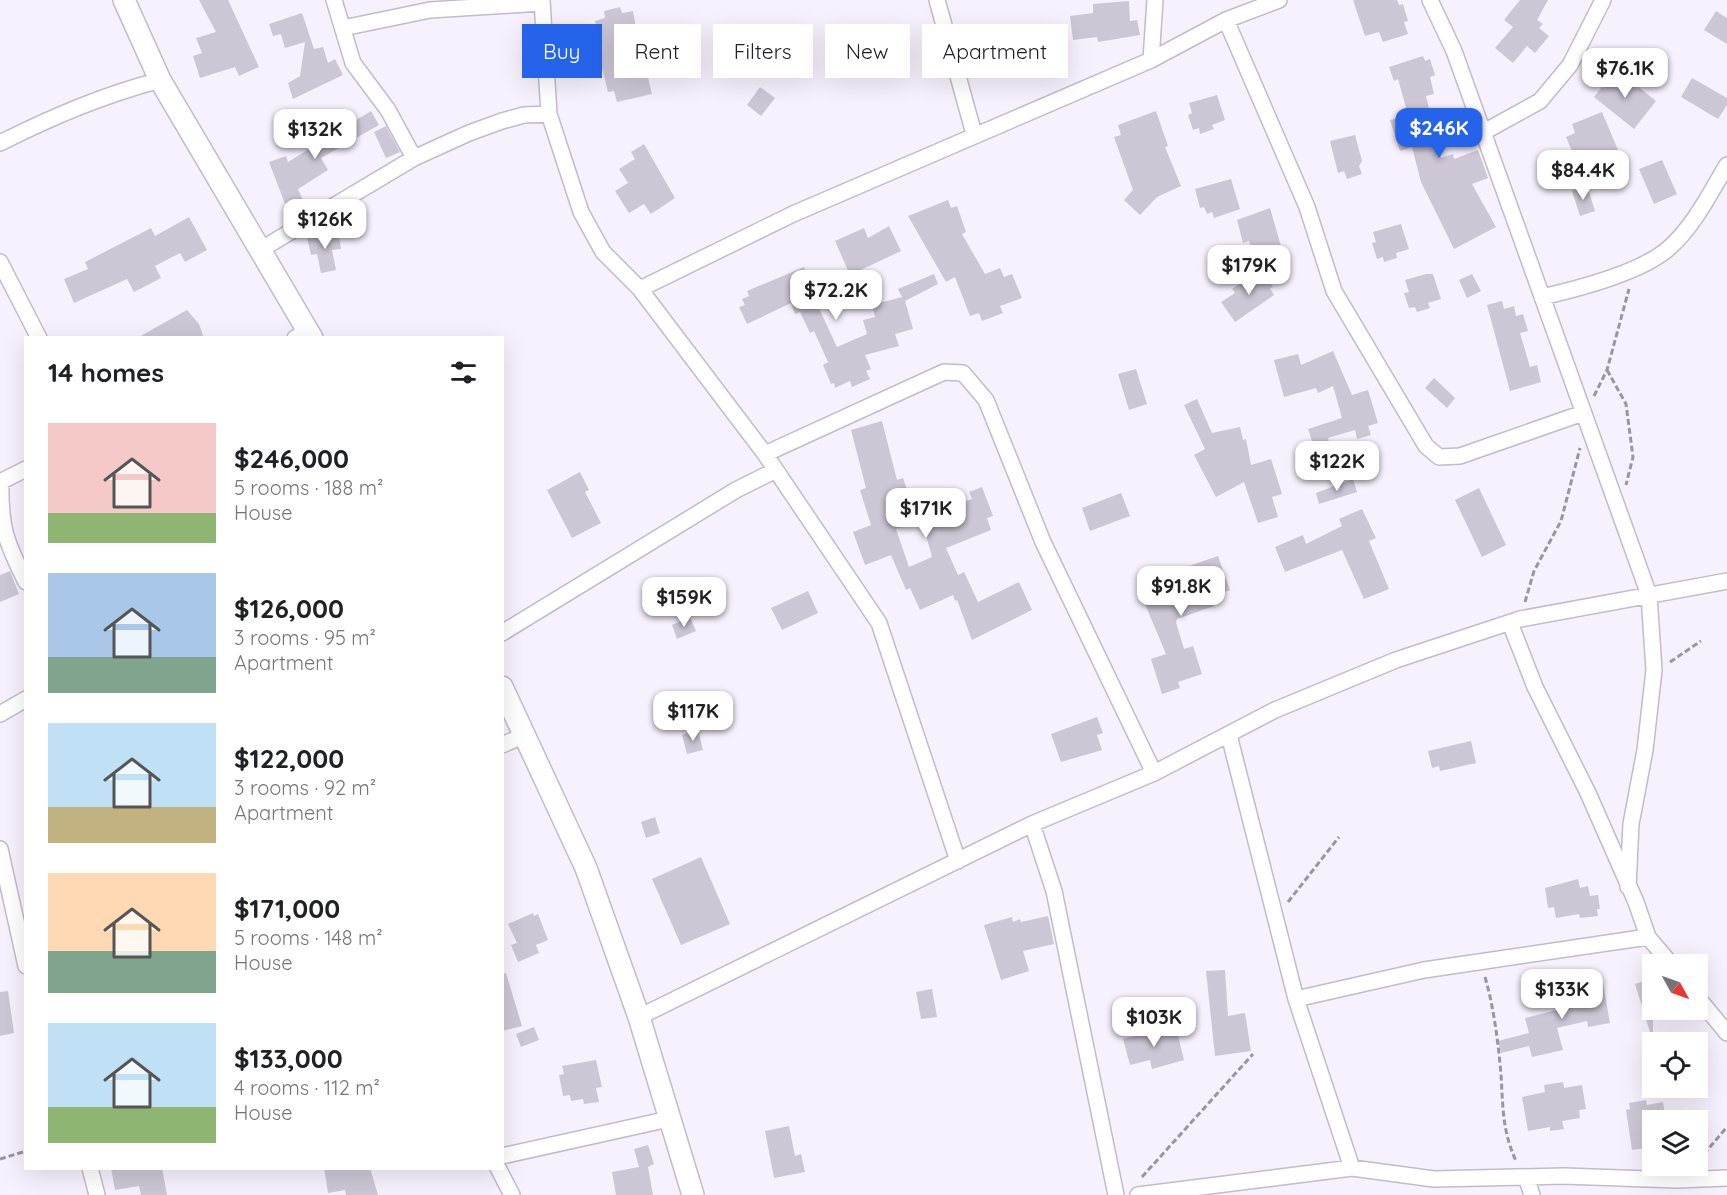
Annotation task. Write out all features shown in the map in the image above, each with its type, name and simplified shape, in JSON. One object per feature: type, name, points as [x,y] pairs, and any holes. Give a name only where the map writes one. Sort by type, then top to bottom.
[{"type":"street","points":[[124,0],[160,81],[260,250],[305,335]]},
{"type":"street","points":[[334,0],[353,63],[388,110],[414,158]]},
{"type":"street","points":[[937,0],[974,134]]},
{"type":"street","points":[[1151,60],[1155,0]]},
{"type":"street","points":[[640,290],[728,244],[974,134],[1151,60],[1226,20],[1279,0]]},
{"type":"street","points":[[1430,0],[1454,51],[1648,595],[1654,670],[1644,760],[1632,824],[1628,887]]},
{"type":"street","points":[[1482,133],[1540,101],[1570,65],[1603,0]]},
{"type":"street","points":[[343,28],[430,10],[542,2],[549,114],[581,212],[603,252],[640,290],[765,454],[879,624],[958,861]]},
{"type":"street","points":[[1226,20],[1307,207],[1334,291],[1426,446],[1439,457],[1460,456],[1585,419]]},
{"type":"street","points":[[0,143],[68,109],[108,94],[160,81]]},
{"type":"street","points":[[260,250],[414,158],[469,133],[502,122],[524,115],[549,114]]},
{"type":"street","points":[[1542,297],[1587,287],[1635,267],[1669,248],[1696,215],[1727,165]]},
{"type":"street","points":[[0,262],[38,336]]},
{"type":"street","points":[[765,454],[944,372],[963,373],[986,400],[1042,542],[1154,773]]},
{"type":"street","points":[[24,470],[0,482],[0,514],[4,537],[24,578]]},
{"type":"street","points":[[504,632],[736,490],[776,470]]},
{"type":"street","points":[[639,1017],[1032,824],[1154,773],[1275,710],[1396,660],[1515,621],[1727,581]]},
{"type":"street","points":[[1515,621],[1536,687],[1588,793],[1648,937],[1662,954]]},
{"type":"street","points":[[504,691],[586,868],[639,1017],[693,1195]]},
{"type":"street","points":[[0,714],[24,700]]},
{"type":"street","points":[[504,744],[525,735]]},
{"type":"street","points":[[1229,735],[1277,916],[1296,999],[1352,1168]]},
{"type":"street","points":[[1032,824],[1054,891],[1116,1195]]},
{"type":"street","points":[[0,849],[24,957]]},
{"type":"street","points":[[1296,999],[1480,961],[1648,937]]},
{"type":"street","points":[[1708,1010],[1727,1033]]},
{"type":"street","points":[[504,1156],[669,1119]]},
{"type":"street","points":[[1138,1189],[1156,1194],[1352,1168],[1434,1179],[1727,1178]]},
{"type":"street","points":[[91,1170],[97,1195]]},
{"type":"street","points":[[499,1170],[512,1195]]},
{"type":"street","points":[[1526,1177],[1532,1195]]},
{"type":"path","points":[[1515,621],[1534,572],[1560,521],[1585,419],[1607,370],[1635,267]]},
{"type":"path","points":[[1607,370],[1626,404],[1633,457],[1620,513]]},
{"type":"path","points":[[1654,670],[1701,641]]},
{"type":"path","points":[[1277,916],[1339,837]]},
{"type":"path","points":[[1480,961],[1491,996],[1500,1064],[1504,1131],[1526,1177]]},
{"type":"path","points":[[1138,1189],[1253,1054]]},
{"type":"path","points":[[1708,1150],[1727,1128]]},
{"type":"path","points":[[0,1159],[24,1152]]},
{"type":"building","points":[[199,0],[228,0],[259,67],[239,76],[235,67],[200,78],[193,56],[202,53],[196,38],[216,32]]},
{"type":"building","points":[[1353,0],[1397,0],[1399,5],[1403,4],[1408,21],[1404,22],[1408,34],[1383,42],[1379,32],[1365,36]]},
{"type":"building","points":[[1520,0],[1548,0],[1537,20],[1543,24],[1539,28],[1549,36],[1535,53],[1527,46],[1513,63],[1495,48],[1513,27],[1504,20]]},
{"type":"building","points":[[1129,1],[1130,21],[1137,20],[1140,35],[1098,42],[1097,37],[1073,40],[1070,16],[1093,13],[1093,4]]},
{"type":"building","points":[[620,7],[622,13],[633,11],[635,24],[614,24],[614,78],[648,78],[652,94],[617,102],[614,91],[608,92],[602,68],[602,24],[596,24],[595,21],[605,18],[604,11]]},
{"type":"building","points":[[1716,11],[1727,18],[1727,44],[1704,30]]},
{"type":"building","points":[[302,13],[314,49],[323,47],[328,63],[335,59],[343,75],[293,99],[288,83],[300,76],[305,42],[285,48],[281,34],[273,36],[269,24]]},
{"type":"building","points":[[1423,56],[1425,61],[1430,59],[1435,75],[1430,77],[1434,94],[1426,96],[1441,158],[1453,154],[1454,159],[1478,150],[1488,178],[1472,184],[1496,227],[1454,249],[1421,182],[1412,147],[1400,151],[1390,120],[1399,118],[1398,113],[1407,111],[1398,79],[1394,81],[1389,67]]},
{"type":"building","points":[[1616,69],[1656,101],[1634,129],[1594,97]]},
{"type":"building","points":[[1692,78],[1727,98],[1727,105],[1718,119],[1681,97]]},
{"type":"building","points":[[760,87],[775,98],[761,116],[747,105]]},
{"type":"building","points":[[1217,95],[1225,120],[1212,125],[1214,129],[1200,134],[1199,128],[1193,130],[1188,115],[1192,113],[1189,103]]},
{"type":"building","points":[[371,111],[379,125],[321,158],[328,170],[298,189],[304,203],[287,209],[269,162],[286,156],[288,162]]},
{"type":"building","points":[[1156,111],[1168,146],[1165,147],[1181,186],[1157,197],[1140,215],[1124,200],[1133,190],[1114,137],[1121,135],[1118,125]]},
{"type":"building","points":[[1602,112],[1621,157],[1581,173],[1566,137],[1575,133],[1572,124]]},
{"type":"building","points":[[386,126],[400,152],[386,158],[374,132]]},
{"type":"building","points":[[1355,135],[1362,161],[1359,166],[1362,174],[1347,179],[1344,171],[1338,173],[1330,141]]},
{"type":"building","points":[[644,144],[675,198],[651,214],[644,204],[629,213],[615,191],[628,183],[619,169],[635,159],[631,152]]},
{"type":"building","points":[[1662,160],[1677,194],[1654,204],[1639,169]]},
{"type":"building","points":[[1231,179],[1240,209],[1214,218],[1212,212],[1207,214],[1204,207],[1200,208],[1195,189]]},
{"type":"building","points":[[1587,186],[1595,211],[1580,216],[1572,191]]},
{"type":"building","points":[[948,200],[951,208],[957,206],[966,232],[962,234],[985,274],[1000,268],[1004,277],[1012,274],[1022,298],[1000,306],[1003,313],[982,321],[979,313],[970,316],[955,277],[946,282],[908,216]]},
{"type":"building","points":[[1270,208],[1283,253],[1257,262],[1249,241],[1243,243],[1237,220]]},
{"type":"building","points":[[189,217],[207,250],[185,262],[180,253],[155,266],[161,278],[134,292],[127,279],[74,303],[64,279],[88,269],[85,262],[151,228],[155,236]]},
{"type":"building","points":[[1401,224],[1409,249],[1396,253],[1397,258],[1384,262],[1383,257],[1377,259],[1372,243],[1376,242],[1373,232]]},
{"type":"building","points":[[889,226],[901,251],[850,275],[835,241],[864,228],[868,238]]},
{"type":"building","points":[[338,231],[341,249],[332,250],[336,270],[321,273],[317,254],[311,255],[307,237]]},
{"type":"building","points":[[804,267],[812,287],[822,283],[829,302],[818,306],[837,347],[867,334],[863,320],[875,317],[872,305],[902,297],[898,289],[934,274],[938,284],[905,301],[913,329],[895,334],[899,346],[865,355],[871,369],[866,371],[870,379],[852,387],[850,381],[835,388],[823,365],[828,362],[814,331],[810,333],[800,312],[795,314],[791,303],[747,324],[739,307],[745,305],[742,299],[749,296],[747,291]]},
{"type":"building","points":[[1261,269],[1273,287],[1270,288],[1274,295],[1235,322],[1221,302],[1235,293],[1232,289]]},
{"type":"building","points":[[1433,274],[1441,299],[1428,303],[1430,308],[1417,312],[1415,307],[1409,308],[1404,293],[1409,292],[1405,280]]},
{"type":"building","points":[[1472,274],[1481,291],[1467,298],[1459,280]]},
{"type":"building","points":[[1502,301],[1504,309],[1514,306],[1516,316],[1523,314],[1528,331],[1520,333],[1530,367],[1537,365],[1541,382],[1510,391],[1487,305]]},
{"type":"building","points":[[187,310],[199,324],[203,336],[141,336]]},
{"type":"building","points":[[1333,351],[1352,395],[1368,390],[1378,423],[1368,426],[1371,435],[1357,439],[1355,430],[1328,438],[1329,442],[1314,447],[1308,429],[1342,418],[1333,386],[1318,393],[1316,388],[1284,397],[1274,360],[1298,354],[1301,365]]},
{"type":"building","points":[[1136,369],[1147,404],[1129,410],[1118,374]]},
{"type":"building","points":[[1434,378],[1455,398],[1447,408],[1425,388]]},
{"type":"building","points":[[1197,399],[1212,433],[1240,427],[1243,440],[1246,439],[1251,465],[1271,459],[1282,494],[1272,497],[1278,517],[1258,523],[1244,482],[1216,497],[1194,455],[1205,449],[1184,405]]},
{"type":"building","points":[[882,421],[897,480],[903,478],[913,506],[935,499],[939,511],[972,499],[969,492],[982,487],[993,516],[987,518],[991,530],[946,548],[958,575],[964,572],[978,602],[1019,582],[1032,610],[972,640],[953,595],[920,610],[910,588],[906,590],[891,555],[865,565],[853,532],[871,525],[860,490],[866,488],[851,430]],"holes":[[[922,521],[932,557],[909,567],[896,529]]]},
{"type":"building","points":[[580,472],[589,490],[585,492],[601,523],[572,538],[547,490]]},
{"type":"building","points":[[1353,479],[1357,492],[1319,504],[1316,493]]},
{"type":"building","points":[[1479,488],[1506,545],[1482,557],[1455,500]]},
{"type":"building","points":[[1121,493],[1130,516],[1090,531],[1082,508]]},
{"type":"building","points":[[1362,509],[1376,538],[1369,541],[1389,589],[1364,599],[1342,550],[1285,572],[1275,547],[1303,535],[1306,544],[1342,526],[1339,519]]},
{"type":"building","points":[[1218,556],[1230,590],[1211,597],[1214,606],[1177,619],[1176,622],[1184,649],[1193,646],[1202,674],[1178,682],[1180,688],[1162,694],[1151,659],[1166,654],[1139,590],[1181,572],[1180,569]]},
{"type":"building","points":[[10,571],[19,594],[0,602],[0,575]]},
{"type":"building","points":[[808,591],[818,613],[782,630],[771,608]]},
{"type":"building","points":[[690,617],[696,631],[677,639],[672,625]]},
{"type":"building","points":[[1097,717],[1103,733],[1097,735],[1102,750],[1061,762],[1051,734]]},
{"type":"building","points":[[698,730],[703,750],[687,754],[682,735]]},
{"type":"building","points":[[1471,741],[1476,763],[1440,771],[1439,766],[1432,768],[1428,751]]},
{"type":"building","points":[[655,817],[660,833],[646,838],[641,822]]},
{"type":"building","points":[[701,857],[730,924],[681,945],[652,879]]},
{"type":"building","points":[[1578,879],[1580,888],[1588,886],[1590,896],[1598,895],[1600,909],[1597,909],[1598,916],[1580,918],[1579,914],[1556,918],[1554,907],[1548,908],[1545,888]]},
{"type":"building","points":[[533,913],[534,916],[538,914],[548,940],[536,945],[539,953],[518,962],[511,945],[517,943],[508,924]]},
{"type":"building","points":[[1048,916],[1054,944],[1023,951],[1029,971],[1001,980],[984,925],[1012,917],[1013,922],[1020,919],[1021,922]]},
{"type":"building","points":[[1225,970],[1228,1016],[1245,1013],[1251,1051],[1215,1056],[1206,971]]},
{"type":"building","points":[[506,973],[522,1026],[504,1030],[504,974]]},
{"type":"building","points":[[1595,979],[1597,984],[1603,983],[1610,1023],[1588,1027],[1587,1021],[1557,1028],[1563,1050],[1532,1057],[1529,1046],[1501,1053],[1498,1041],[1529,1033],[1525,1018],[1565,1008],[1562,994],[1580,990],[1578,982]]},
{"type":"building","points":[[1642,982],[1642,1006],[1635,984]]},
{"type":"building","points":[[932,989],[937,1017],[921,1019],[916,992]]},
{"type":"building","points":[[8,991],[14,1033],[0,1036],[0,992]]},
{"type":"building","points":[[1646,1020],[1653,1020],[1653,1032],[1650,1032]]},
{"type":"building","points":[[534,1027],[539,1040],[521,1047],[516,1034]]},
{"type":"building","points":[[1168,1028],[1170,1034],[1177,1032],[1184,1060],[1152,1069],[1150,1060],[1130,1065],[1123,1039]]},
{"type":"building","points":[[596,1060],[602,1087],[596,1088],[599,1102],[584,1104],[583,1099],[571,1101],[570,1095],[563,1096],[559,1075],[564,1074],[562,1066]]},
{"type":"building","points":[[1563,1082],[1564,1088],[1582,1085],[1586,1109],[1579,1110],[1580,1118],[1562,1121],[1564,1129],[1550,1131],[1550,1127],[1528,1131],[1522,1097],[1545,1092],[1544,1085]]},
{"type":"building","points":[[1646,1100],[1647,1105],[1663,1102],[1664,1110],[1642,1110],[1642,1149],[1632,1150],[1626,1110],[1630,1109],[1629,1103]]},
{"type":"building","points":[[789,1126],[795,1156],[801,1154],[805,1172],[774,1178],[765,1131]]},
{"type":"building","points":[[648,1145],[654,1164],[648,1167],[653,1195],[616,1195],[612,1172],[639,1167],[634,1149]]},
{"type":"building","points":[[111,1170],[162,1170],[167,1195],[141,1195],[139,1186],[115,1190]]},
{"type":"building","points":[[324,1170],[371,1170],[378,1195],[346,1195],[345,1190],[328,1193]]}]
